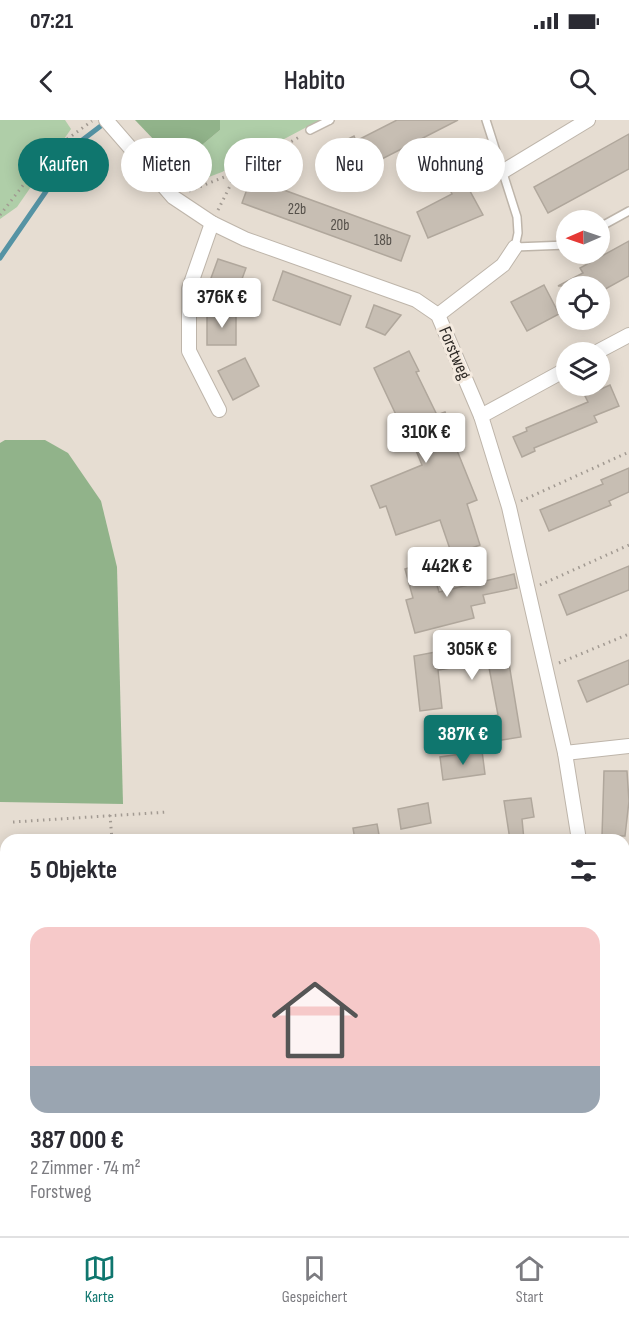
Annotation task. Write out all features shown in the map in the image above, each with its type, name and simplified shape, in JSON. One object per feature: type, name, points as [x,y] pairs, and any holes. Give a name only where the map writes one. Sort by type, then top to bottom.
[{"type":"street","points":[[505,170],[588,120]]},
{"type":"street","name":"Forstweg","points":[[108,123],[173,197],[212,223],[244,238],[416,300],[438,315],[481,416],[509,507],[530,590],[565,753],[578,834]]},
{"type":"street","points":[[212,223],[189,289],[189,351],[219,410]]},
{"type":"street","points":[[438,315],[503,265],[515,247]]},
{"type":"street","points":[[610,345],[629,335]]},
{"type":"street","points":[[481,416],[556,375]]},
{"type":"street","points":[[565,753],[629,746]]},
{"type":"lane","points":[[310,130],[330,120]]},
{"type":"lane","points":[[486,120],[492,138]]},
{"type":"lane","points":[[505,181],[518,221],[515,247],[556,245]]},
{"type":"lane","points":[[610,221],[629,211]]},
{"type":"path","points":[[0,215],[48,153],[94,120]]},
{"type":"path","points":[[296,138],[310,130]]},
{"type":"path","points":[[173,197],[224,177]]},
{"type":"path","points":[[212,223],[227,192]]},
{"type":"path","points":[[509,507],[629,452]]},
{"type":"path","points":[[530,590],[629,545]]},
{"type":"path","points":[[547,669],[629,634]]},
{"type":"path","points":[[13,822],[168,812]]},
{"type":"path","points":[[110,815],[112,834]]},
{"type":"green space","points":[[0,120],[65,120],[71,129],[65,138],[18,138],[18,192],[27,192],[17,207],[0,219]]},
{"type":"green space","points":[[135,120],[220,120],[220,130],[210,138],[152,138]]},
{"type":"green space","points":[[220,120],[320,120],[286,138],[224,138],[224,171],[212,176],[210,138],[220,130]]},
{"type":"green space","points":[[5,440],[45,440],[68,453],[101,501],[117,567],[123,804],[0,802],[0,443]]},
{"type":"building","points":[[397,120],[458,120],[423,138],[396,138],[396,152],[384,158],[384,138],[362,138]]},
{"type":"building","points":[[629,134],[629,169],[548,213],[534,187]]},
{"type":"building","points":[[246,192],[289,192],[410,236],[401,261],[242,203]]},
{"type":"building","points":[[451,192],[471,192],[483,215],[428,238],[417,212],[452,194]]},
{"type":"building","points":[[629,241],[629,276],[610,286],[610,276],[577,276],[583,273],[580,268],[587,264],[610,264],[610,251]]},
{"type":"building","points":[[218,259],[246,268],[235,298],[207,289]]},
{"type":"building","points":[[283,271],[351,296],[340,325],[273,300]]},
{"type":"building","points":[[544,285],[556,308],[556,316],[527,331],[511,302]]},
{"type":"building","points":[[374,305],[401,315],[385,335],[366,327]]},
{"type":"building","points":[[207,313],[236,313],[236,345],[207,345]]},
{"type":"building","points":[[409,351],[419,371],[416,372],[437,415],[445,412],[455,436],[452,438],[477,500],[467,504],[480,545],[452,555],[440,520],[396,535],[386,506],[380,508],[371,486],[422,465],[402,417],[398,419],[374,368]]},
{"type":"building","points":[[245,358],[259,386],[233,400],[218,371]]},
{"type":"building","points":[[610,385],[619,406],[594,416],[597,422],[534,448],[535,451],[522,457],[513,437],[527,431],[526,428],[588,402],[585,396],[610,396]]},
{"type":"building","points":[[629,468],[629,492],[609,501],[611,505],[549,531],[540,510],[603,484],[601,480]]},
{"type":"building","points":[[430,561],[439,592],[514,574],[517,588],[483,595],[485,603],[471,606],[474,618],[415,633],[406,600],[413,598],[405,569]]},
{"type":"building","points":[[629,566],[629,590],[567,615],[559,595]]},
{"type":"building","points":[[505,639],[521,737],[496,741],[492,716],[498,715],[488,662],[438,670],[442,708],[420,711],[414,656]]},
{"type":"building","points":[[629,660],[629,684],[587,702],[578,681]]},
{"type":"building","points":[[482,751],[485,774],[443,780],[440,757]]},
{"type":"building","points":[[604,771],[627,771],[629,801],[625,834],[602,834]]},
{"type":"building","points":[[531,798],[534,817],[522,819],[523,834],[509,834],[504,801]]},
{"type":"building","points":[[428,803],[431,823],[401,829],[398,809]]},
{"type":"building","points":[[377,824],[379,834],[354,834],[353,828]]},
{"type":"waterway","points":[[0,258],[49,187],[64,154],[106,122]]}]
